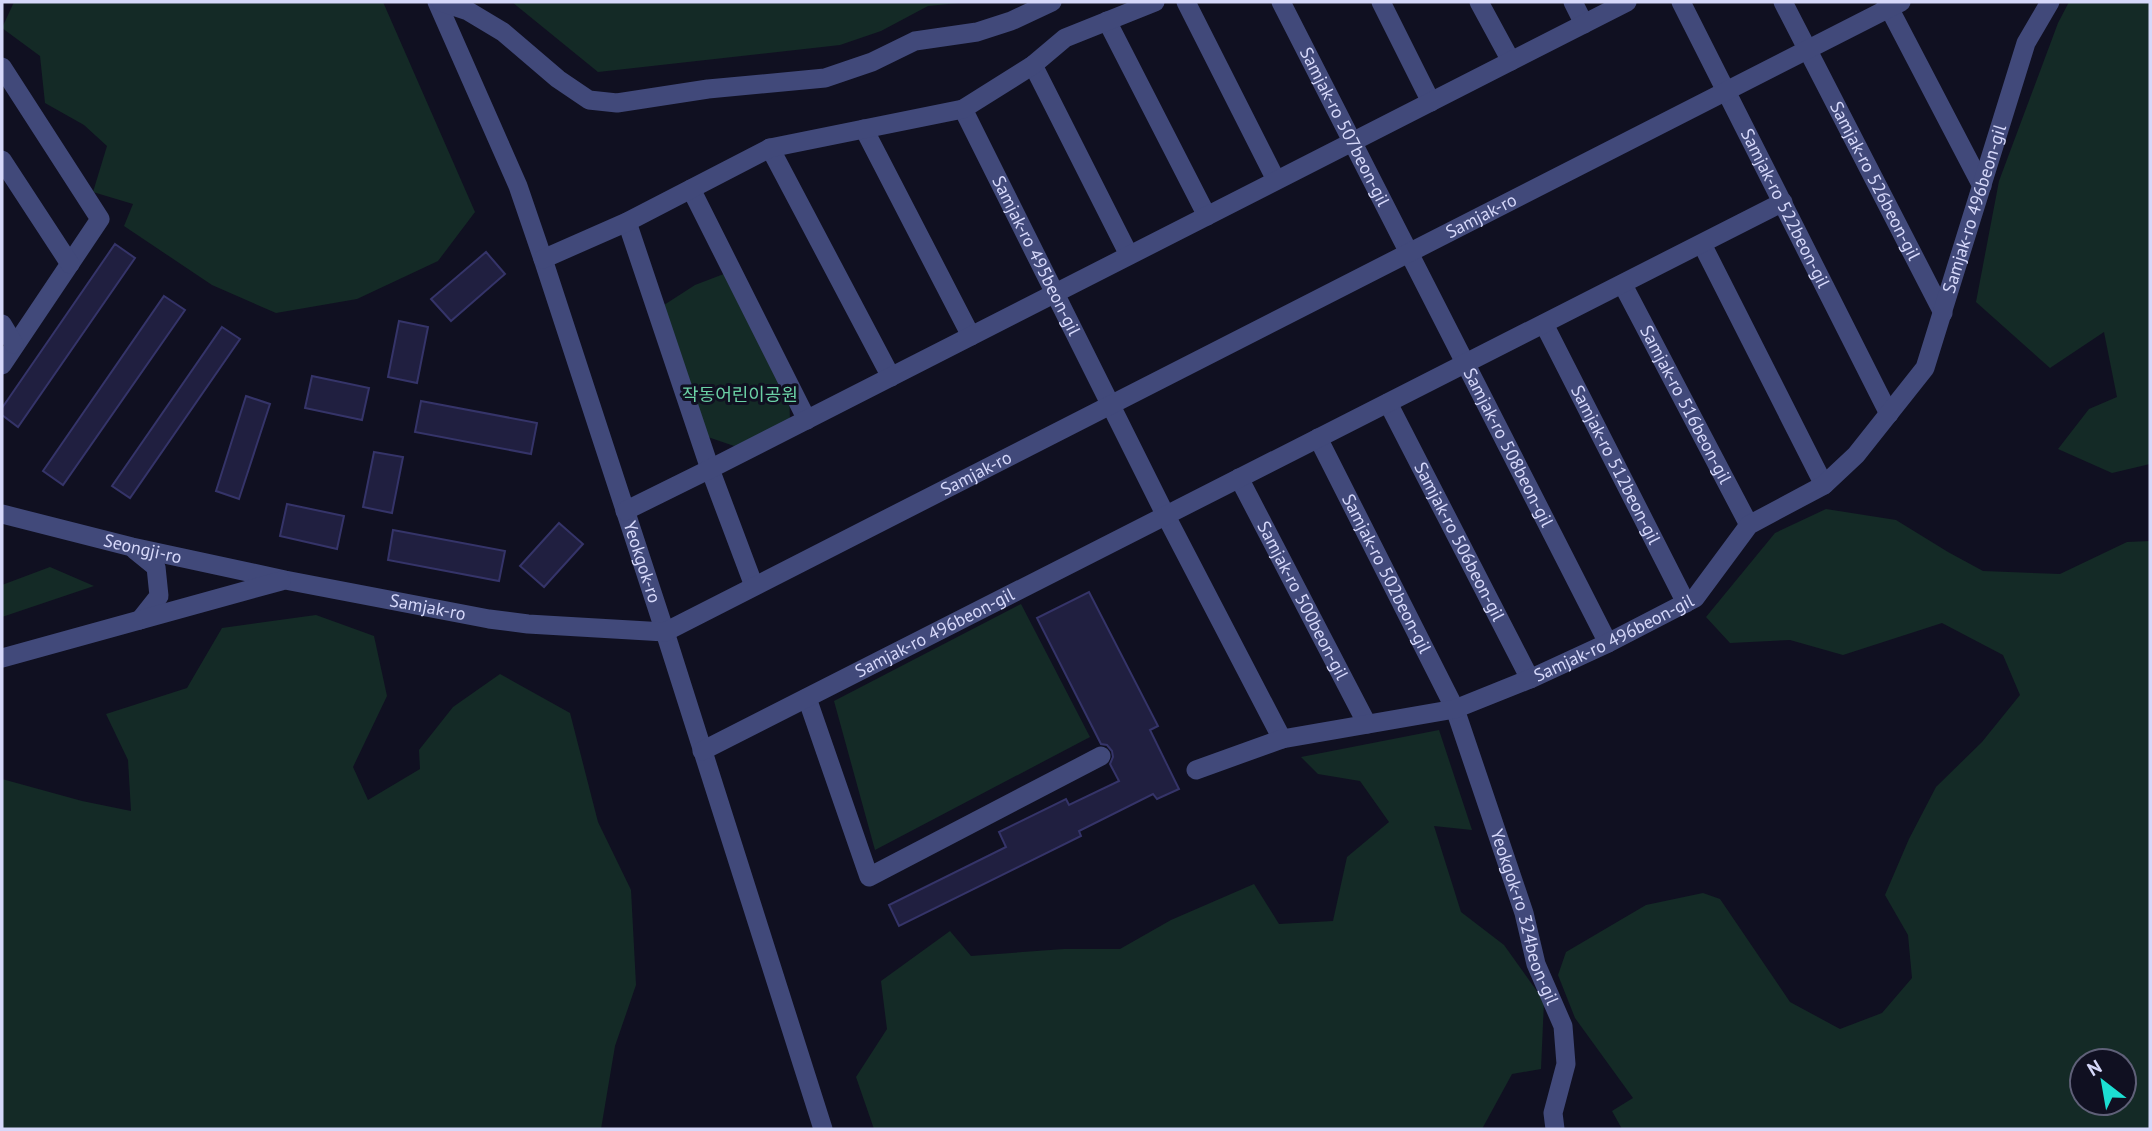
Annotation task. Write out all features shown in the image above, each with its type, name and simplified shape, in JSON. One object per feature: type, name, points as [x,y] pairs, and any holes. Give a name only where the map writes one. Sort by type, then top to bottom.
[{"type":"street","points":[[439,2],[468,10],[503,32],[572,90],[589,100],[617,103],[708,89],[825,78],[872,62],[915,41],[977,32],[1011,21],[1052,2]]},
{"type":"street","name":"Yeokgok-ro","points":[[439,2],[518,186],[543,258],[823,1129]]},
{"type":"street","points":[[543,258],[626,222],[770,148],[963,109],[1033,65],[1065,38],[1155,2]]},
{"type":"street","points":[[1186,2],[1276,180]]},
{"type":"street","name":"Samjak-ro 507beon-gil","points":[[1281,2],[1407,252]]},
{"type":"street","points":[[1381,2],[1431,102]]},
{"type":"street","points":[[1479,2],[1511,61]]},
{"type":"street","points":[[1573,2],[1584,24]]},
{"type":"street","points":[[625,510],[1627,2]]},
{"type":"street","name":"Samjak-ro 522beon-gil","points":[[1681,2],[1889,414]]},
{"type":"street","name":"Samjak-ro 526beon-gil","points":[[1783,2],[1942,313]]},
{"type":"street","name":"Samjak-ro 496beon-gil","points":[[1196,770],[1282,738],[1455,709],[1530,679],[1695,598],[1749,525],[1824,485],[1856,455],[1925,368],[2026,43],[2050,2]]},
{"type":"street","name":"Samjak-ro","points":[[2,658],[285,580],[489,619],[528,624],[665,632],[1892,4],[1982,186]]},
{"type":"street","points":[[1108,21],[1208,216]]},
{"type":"street","points":[[1033,65],[1129,255]]},
{"type":"street","points":[[2,67],[100,219],[2,365]]},
{"type":"street","name":"Samjak-ro 495beon-gil","points":[[963,109],[1111,404]]},
{"type":"street","points":[[864,129],[971,336]]},
{"type":"street","points":[[770,148],[891,377]]},
{"type":"street","points":[[2,160],[70,264]]},
{"type":"street","points":[[691,189],[807,420]]},
{"type":"street","name":"Samjak-ro 496beon-gil","points":[[702,751],[1783,202]]},
{"type":"street","points":[[626,222],[710,469],[754,586]]},
{"type":"street","points":[[1702,244],[1824,485]]},
{"type":"street","name":"Samjak-ro 508beon-gil","points":[[1407,252],[1608,643]]},
{"type":"street","name":"Samjak-ro 516beon-gil","points":[[1623,285],[1749,525]]},
{"type":"street","points":[[2,324],[14,344]]},
{"type":"street","name":"Samjak-ro 512beon-gil","points":[[1544,324],[1686,603]]},
{"type":"street","name":"Samjak-ro 506beon-gil","points":[[1388,403],[1530,679]]},
{"type":"street","points":[[1111,404],[1282,738]]},
{"type":"street","name":"Samjak-ro 502beon-gil","points":[[1318,439],[1455,709]]},
{"type":"street","name":"Samjak-ro 500beon-gil","points":[[1240,478],[1367,724]]},
{"type":"street","name":"Seongji-ro","points":[[2,514],[132,547],[285,580]]},
{"type":"street","points":[[132,547],[156,567],[159,596],[140,620]]},
{"type":"street","points":[[807,698],[869,877],[1101,756]]},
{"type":"street","name":"Yeokgok-ro 324beon-gil","points":[[1455,709],[1524,913],[1536,964],[1563,1026],[1566,1064],[1553,1113],[1555,1129]]},
{"type":"green space","points":[[14,2],[383,2],[475,212],[438,261],[357,299],[276,313],[212,285],[124,226],[133,204],[93,192],[107,146],[84,125],[45,103],[40,56],[2,28]]},
{"type":"green space","points":[[512,2],[969,2],[928,6],[881,31],[840,45],[598,72]]},
{"type":"green space","points":[[2069,2],[2150,2],[2150,464],[2112,473],[2058,449],[2089,409],[2117,397],[2104,332],[2050,368],[1976,302],[1999,181],[2058,23]]},
{"type":"green space","name":"작동어린이공원","points":[[729,272],[789,389],[790,422],[740,448],[705,436],[664,305],[695,285]]},
{"type":"green space","points":[[1826,509],[1896,520],[1983,571],[2060,574],[2127,542],[2150,541],[2150,1129],[1622,1129],[1612,1111],[1633,1098],[1575,1018],[1558,975],[1566,952],[1646,905],[1703,893],[1720,899],[1790,1002],[1840,1029],[1882,1013],[1912,978],[1908,935],[1885,895],[1909,839],[1936,787],[1982,742],[2020,695],[2003,655],[1942,623],[1843,655],[1790,640],[1730,643],[1706,617],[1775,533]]},
{"type":"green space","points":[[50,567],[94,586],[2,617],[2,585]]},
{"type":"green space","points":[[1021,604],[1090,737],[875,850],[834,701]]},
{"type":"green space","points":[[316,615],[374,636],[387,696],[353,767],[368,800],[420,769],[419,750],[453,707],[500,674],[570,713],[598,822],[631,890],[636,985],[615,1046],[601,1129],[2,1129],[2,779],[131,811],[128,760],[106,714],[187,688],[222,628]]},
{"type":"green space","points":[[1439,730],[1472,830],[1434,826],[1461,912],[1504,945],[1544,1001],[1541,1069],[1512,1074],[1482,1129],[874,1129],[856,1077],[887,1029],[881,981],[950,931],[971,956],[1064,949],[1120,949],[1171,920],[1254,884],[1279,924],[1333,921],[1347,857],[1389,822],[1360,781],[1318,774],[1301,757]]},
{"type":"building","points":[[115,244],[135,258],[18,427],[2,415],[2,408]]},
{"type":"building","points":[[486,252],[505,274],[451,321],[431,299]]},
{"type":"building","points":[[164,296],[185,310],[63,485],[43,471]]},
{"type":"building","points":[[399,321],[428,327],[417,383],[388,377]]},
{"type":"building","points":[[222,327],[240,339],[130,498],[112,486]]},
{"type":"building","points":[[312,376],[369,388],[362,420],[305,408]]},
{"type":"building","points":[[246,396],[270,404],[239,499],[216,491]]},
{"type":"building","points":[[421,401],[537,423],[531,454],[415,432]]},
{"type":"building","points":[[374,452],[403,457],[392,513],[363,507]]},
{"type":"building","points":[[287,504],[344,516],[337,549],[280,536]]},
{"type":"building","points":[[559,523],[583,544],[544,587],[520,566]]},
{"type":"building","points":[[393,530],[505,551],[499,581],[388,560]]},
{"type":"building","points":[[1089,592],[1158,726],[1150,730],[1179,789],[1157,799],[1153,794],[1079,831],[1081,836],[899,926],[889,905],[1006,847],[999,832],[1066,799],[1069,805],[1119,781],[1110,764],[1112,751],[1107,745],[1101,744],[1037,618]]}]
